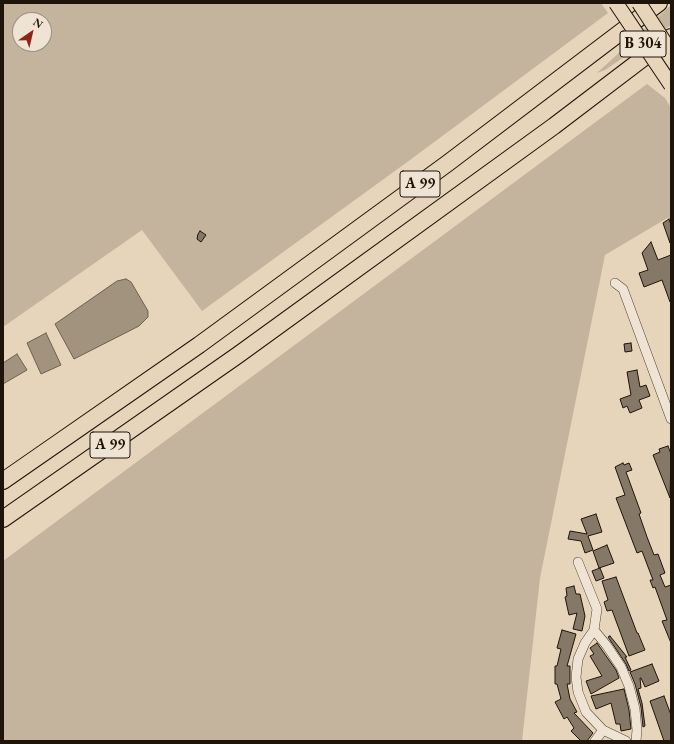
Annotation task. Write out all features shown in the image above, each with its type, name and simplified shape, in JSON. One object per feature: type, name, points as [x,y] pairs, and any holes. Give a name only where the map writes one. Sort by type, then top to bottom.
[{"type":"highway","name":"A 99","points":[[3,481],[199,345],[448,164],[659,3]]},
{"type":"highway","name":"A 99","points":[[3,519],[238,356],[554,126],[671,38]]},
{"type":"main road","name":"B 304","points":[[616,3],[671,85]]},
{"type":"main road","name":"B 304","points":[[639,3],[671,52]]},
{"type":"street","points":[[615,283],[623,289],[671,419]]},
{"type":"street","points":[[578,562],[597,608],[594,630],[585,643],[578,659],[576,677],[578,692],[586,712],[603,730],[626,741]]},
{"type":"street","points":[[594,630],[607,646],[620,667],[629,686],[635,709],[637,730],[636,741]]},
{"type":"street","points":[[595,741],[603,730]]},
{"type":"shaded area","points":[[3,3],[601,3],[608,13],[410,160],[202,311],[142,230],[3,327]]},
{"type":"shaded area","points":[[671,5],[671,25],[605,70],[597,73]]},
{"type":"shaded area","points":[[647,84],[665,98],[671,108],[671,222],[669,217],[605,255],[540,578],[522,741],[3,741],[3,561]]},
{"type":"shaded area","points":[[126,279],[131,282],[148,311],[148,317],[139,326],[74,359],[55,324],[117,281]]},
{"type":"shaded area","points":[[46,333],[61,365],[41,374],[27,343]]},
{"type":"shaded area","points":[[17,354],[27,370],[3,384],[3,363]]},
{"type":"building","points":[[669,219],[671,225],[670,243],[663,223]]},
{"type":"building","points":[[200,231],[206,235],[201,242],[197,239]]},
{"type":"building","points":[[651,242],[658,260],[671,255],[671,302],[662,280],[644,287],[639,273],[648,270],[642,253]]},
{"type":"building","points":[[631,343],[632,351],[625,352],[624,344]]},
{"type":"building","points":[[637,370],[640,387],[646,385],[650,396],[639,400],[642,408],[630,413],[627,406],[623,408],[620,399],[631,395],[627,372]]},
{"type":"building","points":[[668,446],[671,454],[670,498],[653,455],[660,452],[659,449]]},
{"type":"building","points":[[623,463],[624,465],[629,463],[632,470],[626,472],[641,513],[639,514],[647,537],[654,555],[658,554],[665,573],[660,575],[665,587],[671,585],[671,643],[662,621],[667,620],[655,587],[653,588],[650,580],[653,580],[642,551],[637,553],[616,498],[625,495],[615,467]]},
{"type":"building","points":[[596,514],[602,532],[588,536],[593,550],[585,553],[581,541],[568,539],[570,531],[587,534],[581,519]]},
{"type":"building","points":[[607,545],[614,563],[599,568],[593,551]]},
{"type":"building","points":[[600,568],[604,578],[596,581],[592,571]]},
{"type":"building","points":[[616,577],[645,650],[629,656],[612,610],[607,611],[604,602],[608,600],[602,581]]},
{"type":"building","points":[[574,586],[576,594],[580,594],[585,616],[582,631],[573,629],[577,613],[569,615],[565,597],[567,596],[566,588]]},
{"type":"building","points":[[562,630],[576,634],[567,666],[570,666],[570,684],[567,684],[570,699],[577,712],[574,713],[593,733],[587,741],[581,741],[571,731],[574,728],[567,717],[564,719],[555,702],[561,699],[557,684],[555,684],[555,666],[557,666],[561,649],[557,648]]},
{"type":"building","points":[[610,636],[627,657],[625,657],[631,670],[629,671],[608,637]]},
{"type":"building","points":[[597,643],[616,670],[619,678],[591,694],[586,681],[602,676],[590,656],[594,654],[590,648]]},
{"type":"building","points":[[652,664],[659,681],[645,687],[640,678],[641,688],[638,689],[642,703],[645,726],[643,727],[641,707],[630,672]]},
{"type":"building","points":[[624,689],[629,710],[631,729],[621,731],[620,724],[616,724],[611,703],[596,709],[591,696]]},
{"type":"building","points":[[664,696],[671,715],[671,741],[664,741],[650,701]]}]
